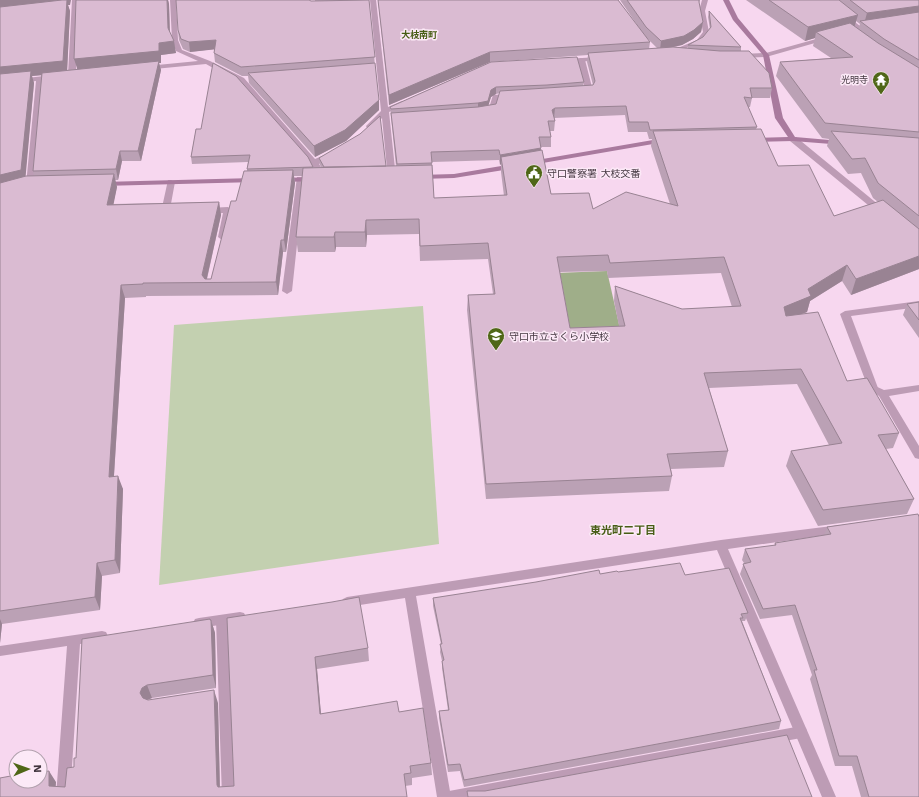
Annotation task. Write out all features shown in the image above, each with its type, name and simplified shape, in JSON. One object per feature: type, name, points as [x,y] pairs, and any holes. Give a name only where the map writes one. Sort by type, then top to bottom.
[{"type":"street","points":[[0,83],[69,75],[70,9],[74,0]]},
{"type":"street","points":[[173,0],[175,40],[179,51],[208,62],[244,80],[314,162],[322,179],[277,180]]},
{"type":"street","points":[[685,54],[667,53],[699,40],[706,32],[702,15],[703,2],[705,0]]},
{"type":"street","points":[[726,0],[735,19],[766,55],[779,118],[793,139],[890,218]]},
{"type":"street","points":[[823,0],[862,30]]},
{"type":"street","points":[[370,4],[376,70],[385,111],[390,119],[392,178]]},
{"type":"street","points":[[736,57],[766,55],[832,37]]},
{"type":"street","points":[[558,61],[604,58]]},
{"type":"street","points":[[575,92],[589,91],[581,60]]},
{"type":"street","points":[[140,68],[208,62]]},
{"type":"street","points":[[30,186],[40,79]]},
{"type":"street","points":[[478,113],[492,110],[496,97],[522,96]]},
{"type":"street","points":[[366,131],[385,111],[406,102]]},
{"type":"street","points":[[746,140],[793,139],[848,144]]},
{"type":"street","points":[[415,177],[454,176],[653,142],[676,142]]},
{"type":"street","points":[[314,162],[339,149]]},
{"type":"street","points":[[286,290],[300,179]]},
{"type":"street","points":[[92,184],[262,180]]},
{"type":"street","points":[[171,182],[165,212],[181,211]]},
{"type":"street","points":[[197,211],[228,210],[219,249]]},
{"type":"street","points":[[919,304],[845,314],[873,388],[883,394],[919,455]]},
{"type":"street","points":[[883,394],[919,388]]},
{"type":"street","points":[[339,603],[850,527]]},
{"type":"street","points":[[721,545],[829,797]]},
{"type":"street","points":[[410,593],[444,797]]},
{"type":"street","points":[[191,624],[253,615]]},
{"type":"street","points":[[222,620],[229,797]]},
{"type":"street","points":[[0,651],[113,635]]},
{"type":"street","points":[[63,797],[74,640]]},
{"type":"street","points":[[210,696],[225,694]]},
{"type":"street","points":[[450,797],[801,732]]},
{"type":"shaded area","points":[[607,271],[623,342],[569,344],[556,273]]},
{"type":"shaded area","points":[[423,306],[439,544],[159,585],[174,325]]},
{"type":"building","points":[[67,0],[63,61],[0,67],[0,7]]},
{"type":"building","points":[[76,0],[167,0],[168,28],[174,41],[159,43],[159,51],[74,59]]},
{"type":"building","points":[[176,0],[369,0],[375,57],[241,67],[214,53],[216,40],[189,42],[181,39],[178,30]]},
{"type":"building","points":[[378,0],[618,0],[650,42],[490,52],[389,95]]},
{"type":"building","points":[[627,0],[699,0],[703,22],[684,36],[661,41],[646,27]]},
{"type":"building","points":[[769,0],[839,0],[858,15],[808,27]]},
{"type":"building","points":[[850,0],[919,0],[919,6],[867,13]]},
{"type":"building","points":[[709,11],[741,47],[688,45],[703,37],[711,27]]},
{"type":"building","points":[[919,12],[919,60],[884,39],[860,21]]},
{"type":"building","points":[[850,23],[878,43],[919,68],[919,132],[825,123],[780,62],[853,57],[816,32]]},
{"type":"building","points":[[673,47],[720,51],[749,51],[769,73],[772,88],[750,88],[752,98],[744,97],[757,127],[650,130],[648,122],[629,122],[626,106],[555,108],[552,110],[555,121],[548,121],[551,137],[539,137],[541,148],[500,155],[499,150],[431,152],[432,163],[397,164],[391,113],[478,107],[496,104],[500,91],[593,85],[595,81],[588,53]]},
{"type":"building","points":[[577,57],[584,82],[496,87],[491,90],[488,101],[478,103],[391,109],[390,107],[491,62]]},
{"type":"building","points":[[159,61],[138,151],[120,151],[116,169],[33,171],[42,73]]},
{"type":"building","points":[[213,63],[236,76],[308,157],[313,167],[247,169],[250,155],[191,157],[196,129],[201,129]]},
{"type":"building","points":[[375,63],[379,100],[345,130],[314,146],[248,73]]},
{"type":"building","points":[[31,71],[21,170],[0,175],[0,74]]},
{"type":"building","points":[[380,116],[386,166],[324,167],[319,158],[360,134]]},
{"type":"building","points":[[761,129],[778,166],[809,165],[834,216],[883,200],[919,229],[919,256],[856,279],[847,265],[808,289],[811,296],[784,307],[786,316],[818,312],[847,381],[867,378],[899,433],[878,435],[914,499],[823,510],[791,451],[842,443],[801,369],[704,373],[728,451],[667,454],[672,476],[486,484],[468,295],[495,294],[488,243],[420,246],[419,219],[366,220],[365,232],[335,232],[334,237],[296,237],[303,168],[432,165],[434,198],[507,195],[501,157],[542,150],[551,194],[589,193],[593,209],[626,192],[678,206],[653,131]],"holes":[[[608,255],[610,263],[724,257],[741,306],[682,309],[615,286],[625,326],[570,328],[557,257]]]},
{"type":"building","points":[[831,131],[919,138],[919,216],[878,183],[865,158],[852,159]]},
{"type":"building","points":[[293,170],[284,240],[281,240],[276,282],[143,283],[121,285],[109,477],[118,476],[115,560],[97,563],[95,597],[0,611],[0,183],[26,176],[114,174],[107,205],[219,202],[202,275],[205,279],[211,279],[231,201],[236,201],[244,171]]},
{"type":"building","points":[[919,302],[919,320],[907,304]]},
{"type":"building","points":[[918,514],[919,797],[869,797],[857,756],[839,756],[814,670],[817,670],[795,605],[763,609],[743,564],[751,562],[745,549],[776,545],[775,543],[831,534],[827,527]]},
{"type":"building","points":[[680,563],[685,575],[729,568],[748,613],[741,614],[743,618],[740,618],[781,721],[464,780],[460,764],[448,765],[439,711],[449,710],[442,661],[444,660],[440,644],[442,644],[433,598],[536,582],[599,570],[600,574]]},
{"type":"building","points":[[359,597],[368,648],[315,657],[320,714],[397,701],[399,712],[423,708],[431,763],[410,766],[411,773],[404,774],[407,797],[0,797],[0,778],[8,776],[8,789],[48,789],[49,771],[49,786],[65,787],[67,768],[74,767],[74,758],[76,758],[82,639],[210,619],[213,675],[147,685],[142,688],[140,693],[143,698],[148,700],[214,690],[217,785],[218,787],[234,786],[227,618]]},
{"type":"building","points":[[787,735],[812,797],[468,797],[467,791],[485,791]]},
{"type":"place","name":"光明寺","points":[[881,95]]},
{"type":"place","name":"守口警察署 大枝交番","points":[[534,188]]},
{"type":"place","name":"守口市立さくら小学校","points":[[496,351]]},
{"type":"district","name":"大枝南町","points":[[419,35]]},
{"type":"district","name":"東光町二丁目","points":[[623,530]]}]
